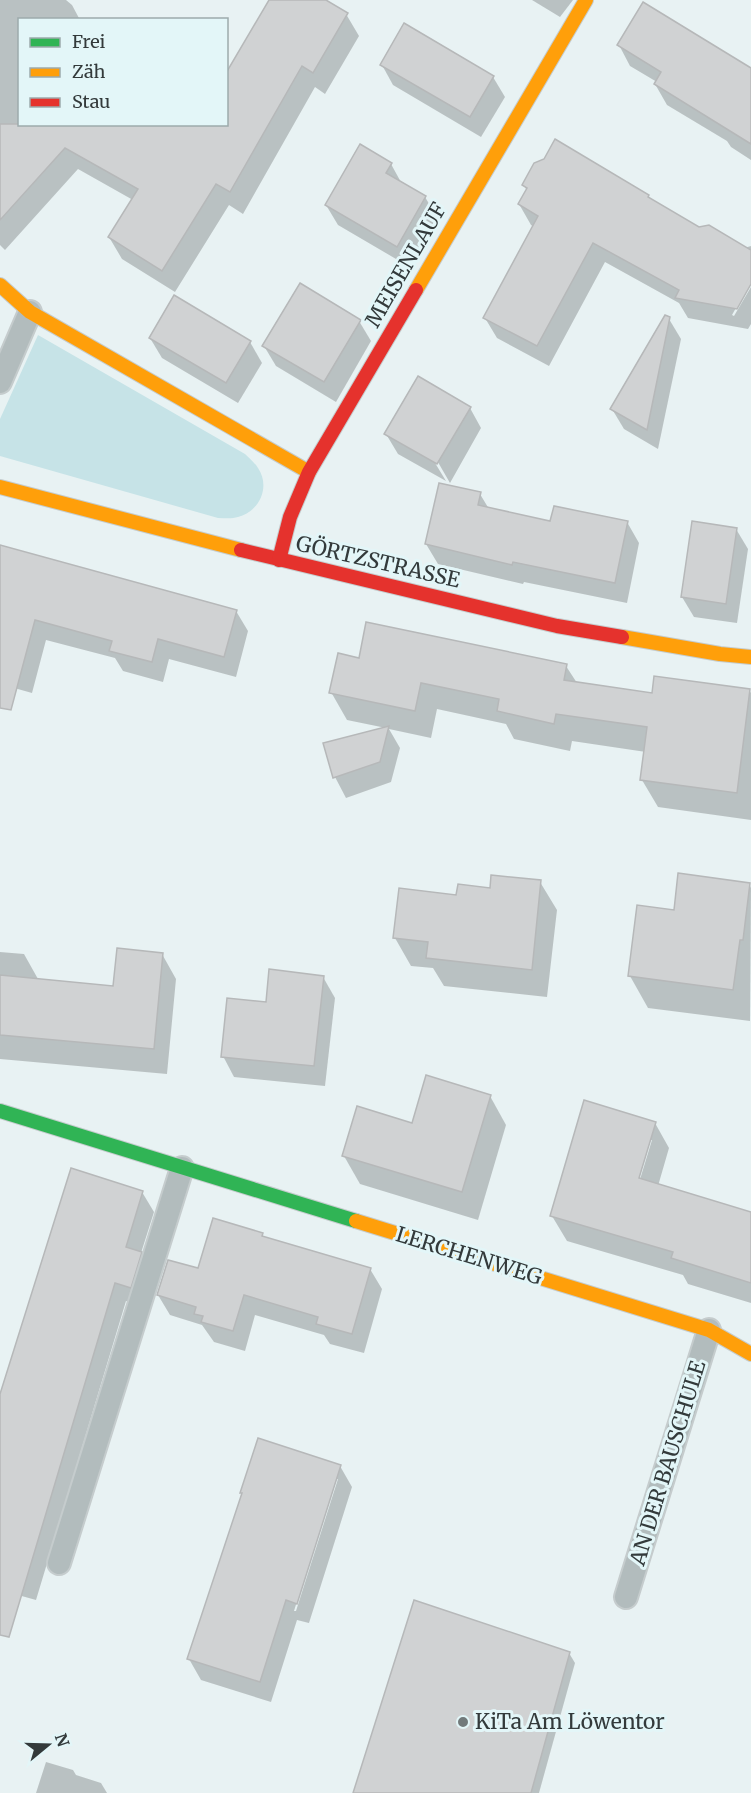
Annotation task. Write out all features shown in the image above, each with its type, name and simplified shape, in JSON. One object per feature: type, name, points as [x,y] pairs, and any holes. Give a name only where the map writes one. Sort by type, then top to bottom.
[{"type":"street","name":"MEISENLAUF","points":[[279,560],[290,517],[309,472],[585,0]]},
{"type":"street","points":[[0,285],[30,312],[309,472]]},
{"type":"street","name":"GÖRTZSTRASSE","points":[[0,487],[279,560],[557,626],[720,654],[751,657]]},
{"type":"street","name":"LERCHENWEG","points":[[0,1111],[709,1330],[751,1354]]},
{"type":"lane","points":[[0,382],[30,312]]},
{"type":"lane","points":[[59,1563],[182,1168]]},
{"type":"lane","name":"AN DER BAUSCHULE","points":[[626,1597],[709,1330]]},
{"type":"shaded area","points":[[38,335],[245,454],[262,475],[263,491],[257,504],[252,510],[238,517],[218,518],[0,456],[0,419]]},
{"type":"building","points":[[269,0],[326,0],[348,13],[313,73],[302,66],[230,192],[216,184],[162,271],[108,237],[138,189],[65,148],[0,220],[0,124],[18,124],[18,126],[228,126],[228,70]]},
{"type":"building","points":[[643,2],[751,68],[751,144],[654,84],[661,72],[617,45]]},
{"type":"building","points":[[404,23],[494,76],[470,117],[380,65]]},
{"type":"building","points":[[555,139],[699,227],[709,225],[751,250],[751,284],[737,309],[675,298],[679,290],[593,243],[537,346],[483,318],[538,216],[518,204],[527,188],[522,185],[534,163],[544,159]]},
{"type":"building","points":[[360,144],[392,163],[386,173],[426,196],[397,247],[325,205]]},
{"type":"building","points":[[300,283],[361,320],[324,382],[262,346]]},
{"type":"building","points":[[174,295],[251,341],[226,383],[149,338]]},
{"type":"building","points":[[665,315],[670,317],[647,430],[610,409]]},
{"type":"building","points":[[418,376],[471,407],[437,464],[384,434]]},
{"type":"building","points":[[439,483],[481,492],[478,505],[550,521],[554,506],[628,521],[615,583],[513,562],[512,565],[425,544]]},
{"type":"building","points":[[692,521],[737,528],[726,604],[681,597]]},
{"type":"building","points":[[0,545],[237,610],[224,657],[158,639],[152,662],[109,651],[112,641],[35,620],[11,710],[0,708]]},
{"type":"building","points":[[366,622],[567,664],[564,680],[652,693],[654,676],[750,689],[737,793],[640,780],[647,727],[556,714],[554,724],[497,711],[499,699],[421,683],[415,711],[329,693],[338,653],[359,658]]},
{"type":"building","points":[[389,726],[380,762],[333,778],[323,743]]},
{"type":"building","points":[[678,873],[750,883],[743,940],[740,940],[733,990],[628,976],[637,905],[674,910]]},
{"type":"building","points":[[491,875],[541,880],[532,970],[426,958],[428,942],[393,938],[399,888],[456,895],[458,884],[490,888]]},
{"type":"building","points":[[117,948],[163,953],[154,1049],[0,1035],[0,975],[113,986]]},
{"type":"building","points":[[269,969],[324,976],[314,1066],[221,1057],[227,998],[266,1002]]},
{"type":"building","points":[[426,1075],[491,1095],[462,1192],[342,1156],[357,1106],[412,1123]]},
{"type":"building","points":[[584,1100],[656,1122],[639,1178],[751,1212],[751,1283],[671,1258],[673,1252],[550,1216]]},
{"type":"building","points":[[71,1168],[143,1191],[126,1247],[142,1252],[131,1288],[115,1283],[9,1637],[0,1635],[0,1394]]},
{"type":"building","points":[[213,1218],[263,1233],[262,1236],[371,1268],[352,1334],[316,1324],[318,1317],[244,1295],[233,1331],[201,1322],[203,1316],[194,1314],[196,1307],[157,1295],[168,1260],[198,1268]]},
{"type":"building","points":[[258,1438],[341,1465],[297,1604],[286,1600],[260,1682],[187,1659]]},
{"type":"building","name":"KiTa Am Löwentor","points":[[414,1600],[570,1652],[531,1793],[353,1793]]},
{"type":"traffic: fast","points":[[0,1111],[356,1221]]},
{"type":"traffic: slow","points":[[416,290],[586,0]]},
{"type":"traffic: slow","points":[[0,285],[30,312],[309,472]]},
{"type":"traffic: slow","points":[[0,487],[241,550]]},
{"type":"traffic: slow","points":[[622,637],[751,657]]},
{"type":"traffic: slow","points":[[356,1221],[709,1330],[751,1354]]},
{"type":"traffic: jam","points":[[279,560],[290,517],[309,472],[416,290]]},
{"type":"traffic: jam","points":[[241,550],[557,626],[622,637]]},
{"type":"place","name":"KiTa Am Löwentor","points":[[463,1722]]}]
